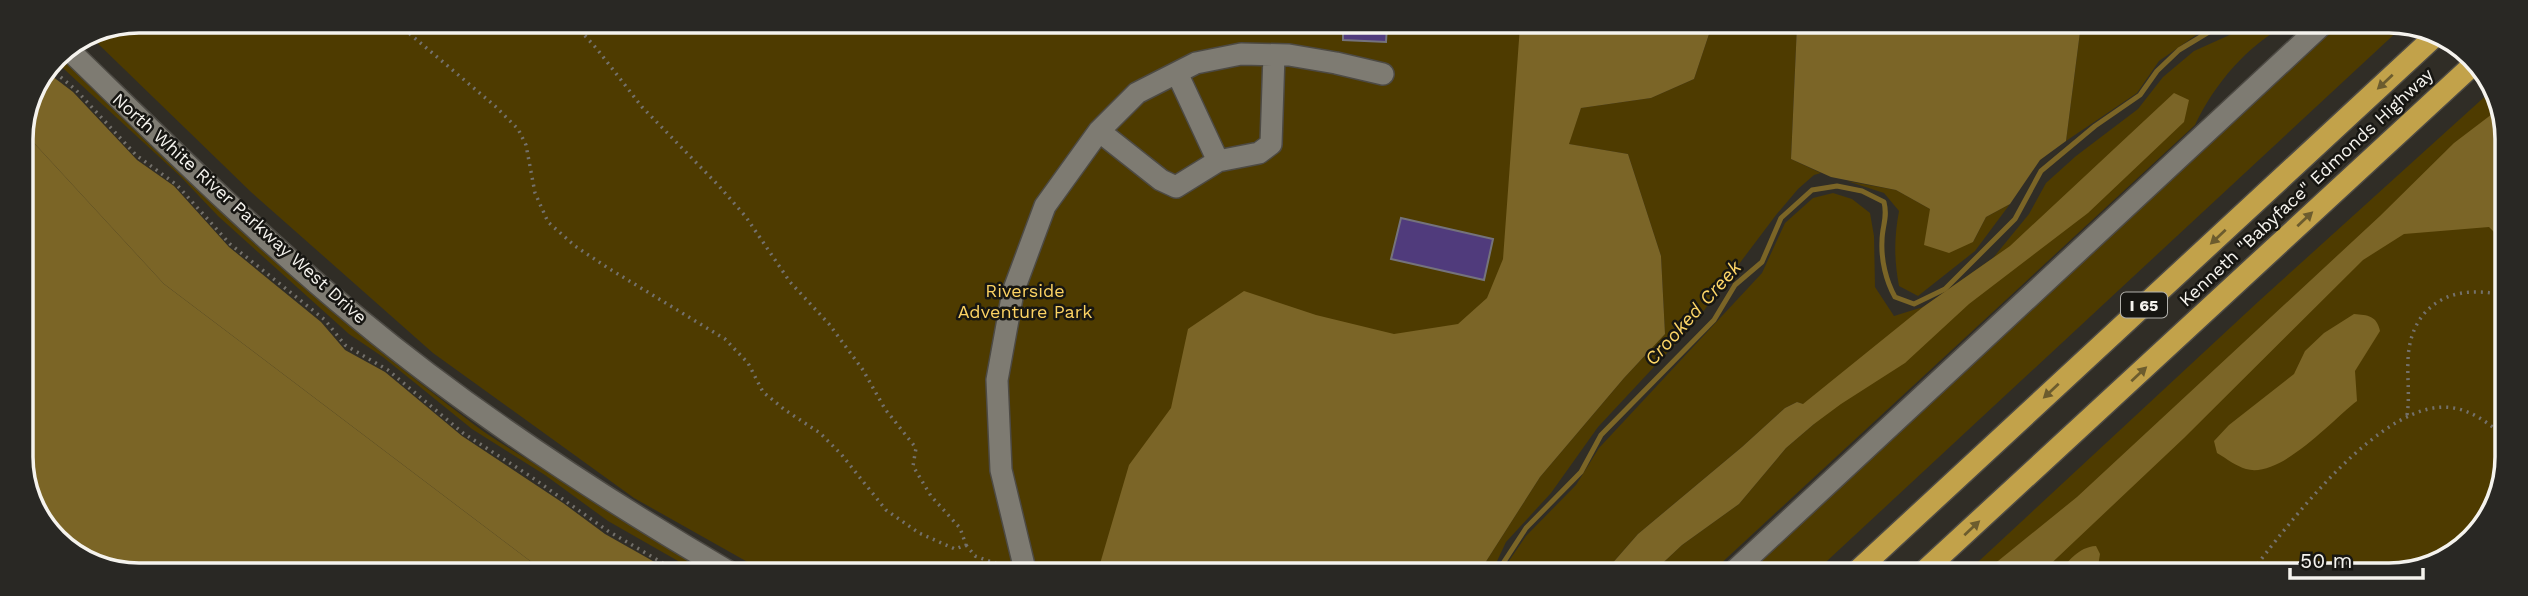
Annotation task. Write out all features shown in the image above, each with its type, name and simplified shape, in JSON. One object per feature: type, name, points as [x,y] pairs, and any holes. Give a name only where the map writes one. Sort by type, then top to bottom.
[{"type":"highway","name":"Kenneth \"Babyface\" Edmonds Highway","points":[[1866,563],[2429,41]]},
{"type":"highway","name":"Kenneth \"Babyface\" Edmonds Highway","points":[[1934,563],[2468,69]]},
{"type":"street","points":[[1743,563],[2314,33]]},
{"type":"street","points":[[1023,563],[1001,470],[997,380],[1013,292],[1045,206],[1099,131],[1137,93],[1196,63],[1241,54],[1274,55],[1336,63],[1382,74]]},
{"type":"street","name":"North White River Parkway West Drive","points":[[75,55],[255,228],[360,320],[470,406],[529,447],[637,518],[714,563]]},
{"type":"street","points":[[1099,131],[1161,180],[1176,187],[1218,161],[1259,153],[1271,144],[1274,55]]},
{"type":"street","points":[[1177,73],[1218,161]]},
{"type":"path","points":[[409,33],[518,129],[526,145],[535,193],[548,222],[575,246],[724,340],[748,363],[763,392],[820,433],[841,454],[886,510],[919,533],[955,549],[966,545]]},
{"type":"path","points":[[582,33],[642,107],[746,217],[790,282],[829,324],[856,360],[884,409],[916,448],[914,466],[931,496],[960,528],[966,545],[975,556],[995,563]]},
{"type":"path","points":[[2407,415],[2411,336],[2426,310],[2451,295],[2473,291],[2495,294]]},
{"type":"path","points":[[2259,563],[2352,456],[2382,430],[2407,415],[2453,407],[2475,415],[2495,430]]},
{"type":"green space","name":"Riverside Adventure Park","points":[[139,33],[1552,33],[1498,320],[1221,491],[1187,563],[749,563],[634,498],[433,353],[251,192],[97,42],[118,35]]},
{"type":"green space","points":[[1709,33],[1797,33],[1791,159],[1821,173],[1814,175],[1798,189],[1693,325],[1598,427],[1551,493],[1506,542],[1496,563],[1485,563],[1540,477],[1665,334],[1661,256],[1628,154],[1568,144],[1581,108],[1651,98],[1694,79]]},
{"type":"green space","points":[[2080,33],[2199,33],[2159,61],[2137,93],[2066,141]]},
{"type":"green space","points":[[2234,33],[2272,33],[2222,80],[2195,125],[1721,563],[1663,563],[1682,545],[1739,504],[1786,448],[1814,424],[1810,407],[1797,402],[1785,408],[1638,534],[1613,563],[1508,563],[1526,536],[1576,485],[1599,448],[1762,273],[1785,223],[1813,198],[1833,193],[1852,199],[1870,213],[1874,236],[1875,287],[1894,316],[1923,307],[1993,258],[2029,214],[2046,183],[2076,156],[2138,109],[2163,77],[2194,51]]},
{"type":"green space","points":[[2330,33],[2395,34],[1825,563],[1758,563]]},
{"type":"green space","points":[[66,63],[260,247],[420,383],[497,440],[692,563],[682,563],[608,521],[545,475],[472,429],[383,357],[349,334],[218,216],[181,177],[62,67]]},
{"type":"green space","points":[[2486,96],[2493,118],[2495,139],[2495,457],[2493,478],[2487,497],[2481,510],[2459,536],[2429,555],[2396,563],[1977,563],[2259,301]]},
{"type":"green space","points":[[1847,181],[1896,190],[1930,209],[1973,242],[1986,217],[2010,204],[1975,251],[1918,296],[1899,286],[1895,248],[1899,211],[1884,193]]},
{"type":"shaded area","points":[[1519,33],[1709,33],[1694,79],[1651,98],[1581,108],[1569,144],[1628,154],[1661,256],[1665,334],[1540,477],[1485,563],[1100,563],[1129,465],[1171,408],[1188,329],[1244,291],[1316,315],[1394,334],[1458,324],[1487,298],[1503,259]]},
{"type":"shaded area","points":[[1797,33],[2080,33],[2066,141],[2040,160],[2010,204],[1986,217],[1973,242],[1949,253],[1924,245],[1930,209],[1896,190],[1831,177],[1791,159]]},
{"type":"shaded area","points":[[53,77],[73,92],[137,160],[174,186],[229,247],[321,322],[345,350],[385,372],[462,436],[605,534],[656,563],[533,563],[164,284],[33,142],[35,118],[41,99]]},
{"type":"shaded area","points":[[2174,93],[2189,100],[2184,122],[2088,213],[1969,304],[1905,363],[1814,424],[1786,448],[1739,504],[1682,545],[1663,563],[1613,563],[1638,534],[1785,408],[1797,402],[1803,404],[1923,307],[2010,246]]},
{"type":"shaded area","points":[[2492,114],[2495,139],[2495,233],[2489,227],[2404,234],[2363,260],[2184,438],[2052,563],[1996,563],[2077,497],[2380,216],[2454,143]]},
{"type":"shaded area","points":[[33,142],[164,284],[533,563],[139,563],[105,557],[75,541],[64,532],[47,510],[35,478]]},
{"type":"shaded area","points":[[2354,314],[2371,317],[2377,322],[2380,331],[2355,371],[2357,401],[2304,446],[2274,465],[2259,470],[2246,469],[2217,453],[2214,441],[2229,425],[2294,374],[2305,351],[2324,333]]},
{"type":"shaded area","points":[[2096,546],[2100,554],[2098,563],[2066,563],[2079,552]]},
{"type":"building","points":[[1343,33],[1387,33],[1386,42],[1343,40]]},
{"type":"building","points":[[1401,218],[1493,239],[1484,280],[1391,259]]},
{"type":"waterway","name":"Crooked Creek","points":[[1503,563],[1526,528],[1581,472],[1601,435],[1714,320],[1735,285],[1762,262],[1781,218],[1812,190],[1837,186],[1862,191],[1884,202],[1882,248],[1887,277],[1895,297],[1914,304],[1945,289],[2015,219],[2041,171],[2095,126],[2140,95],[2157,71],[2179,50],[2207,33]]}]
